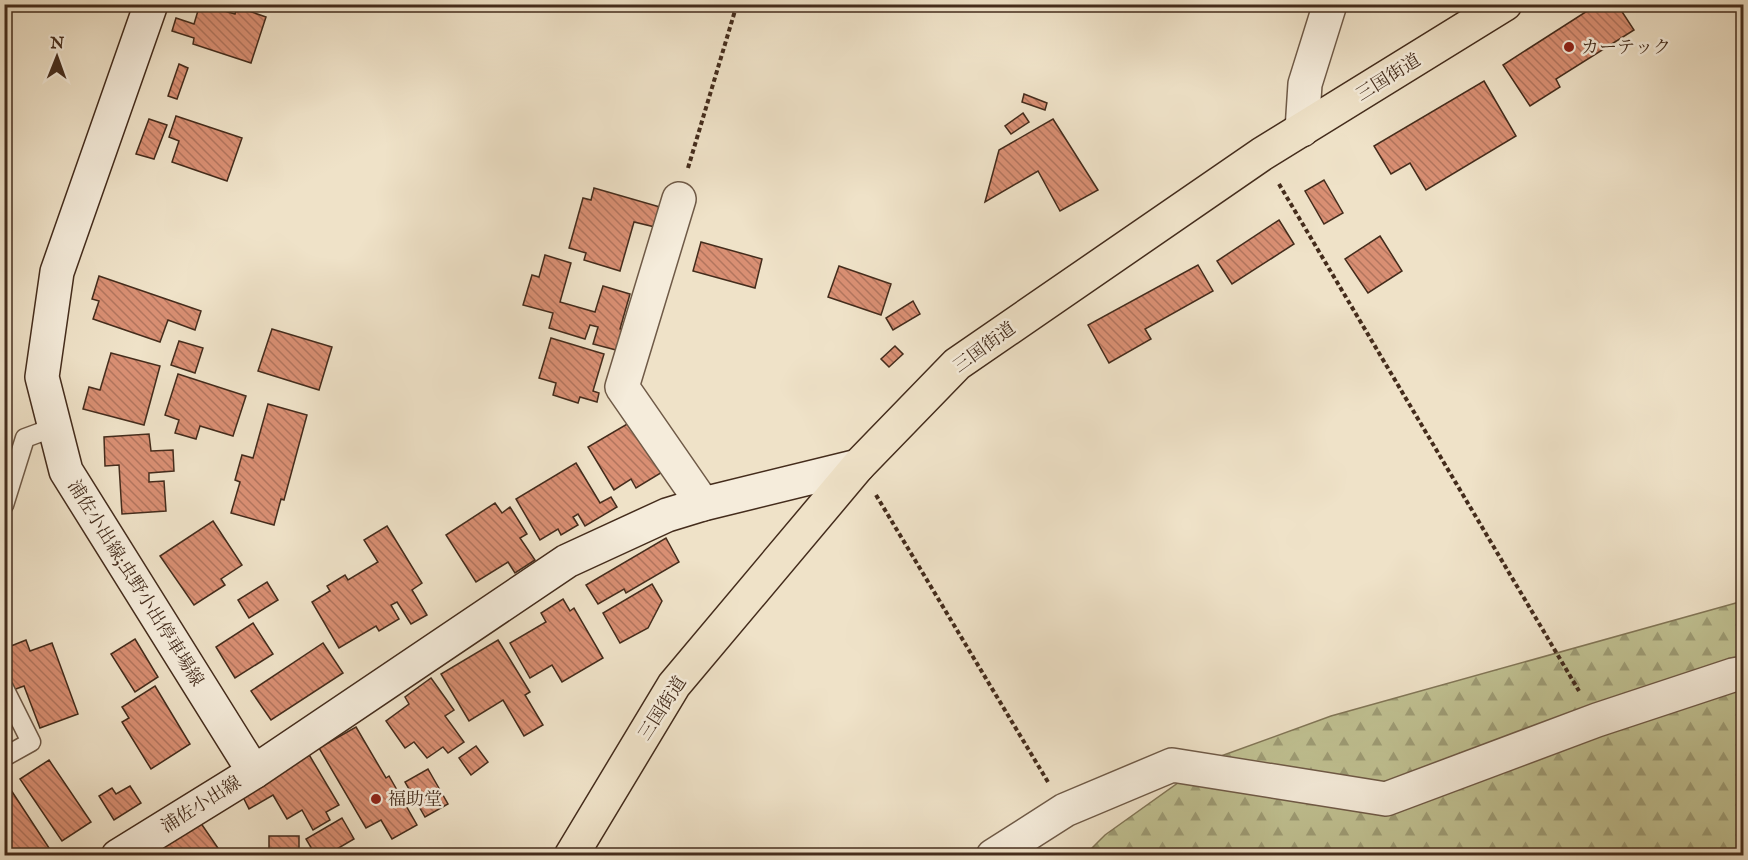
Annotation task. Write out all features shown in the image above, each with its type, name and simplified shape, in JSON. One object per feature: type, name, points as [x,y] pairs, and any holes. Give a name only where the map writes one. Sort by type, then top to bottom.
[{"type":"highway","name":"三国街道","points":[[571,855],[674,685],[858,466],[957,364],[1262,154],[1504,4]]},
{"type":"street","name":"浦佐小出線;虫野小出停車場線","points":[[151,4],[57,272],[42,377],[66,471],[254,772]]},
{"type":"street","points":[[1302,130],[1305,84],[1330,4]]},
{"type":"street","points":[[679,199],[622,387],[703,504]]},
{"type":"street","name":"浦佐小出線","points":[[118,855],[254,772],[567,561],[667,515],[858,466]]},
{"type":"street","points":[[993,855],[1065,810],[1172,765],[1386,799],[1597,720],[1743,673]]},
{"type":"lane","points":[[4,505],[25,438],[55,427]]},
{"type":"lane","points":[[4,688],[31,742],[4,758]]},
{"type":"path","points":[[679,199],[737,4]]},
{"type":"path","points":[[1262,154],[1597,720]]},
{"type":"path","points":[[858,466],[1065,810]]},
{"type":"green space","points":[[1743,601],[1743,855],[1084,856],[1105,835],[1210,760],[1331,716]]},
{"type":"building","points":[[200,4],[223,4],[221,10],[235,14],[237,7],[266,17],[251,63],[193,44],[194,38],[172,31],[176,18],[194,24]]},
{"type":"building","name":"カーテック","points":[[1598,4],[1617,4],[1634,30],[1556,79],[1560,87],[1530,106],[1503,65]]},
{"type":"building","points":[[179,64],[188,68],[177,99],[168,96]]},
{"type":"building","points":[[1484,81],[1516,136],[1426,190],[1410,163],[1391,174],[1374,146]]},
{"type":"building","points":[[1024,94],[1047,103],[1045,110],[1022,102]]},
{"type":"building","points":[[1023,113],[1029,122],[1011,134],[1005,126]]},
{"type":"building","points":[[176,116],[242,138],[227,181],[172,162],[179,141],[169,137]]},
{"type":"building","points":[[149,119],[167,125],[154,159],[136,154]]},
{"type":"building","points":[[1053,119],[1098,190],[1060,211],[1038,171],[985,202],[999,150]]},
{"type":"building","points":[[1324,180],[1343,213],[1324,224],[1305,191]]},
{"type":"building","points":[[594,188],[660,207],[655,227],[634,222],[620,271],[584,260],[586,253],[569,248],[583,198],[591,200]]},
{"type":"building","points":[[1279,220],[1294,244],[1232,284],[1217,261]]},
{"type":"building","points":[[1380,236],[1402,271],[1368,293],[1345,259]]},
{"type":"building","points":[[701,242],[762,259],[755,288],[693,271]]},
{"type":"building","points":[[545,255],[571,263],[560,302],[595,312],[603,286],[630,294],[620,329],[626,330],[620,351],[593,344],[598,327],[590,325],[585,339],[549,328],[553,313],[523,305],[532,275],[539,277]]},
{"type":"building","points":[[1198,265],[1213,291],[1145,329],[1151,339],[1109,363],[1088,325]]},
{"type":"building","points":[[839,266],[891,284],[881,315],[828,297]]},
{"type":"building","points":[[99,276],[201,311],[195,330],[168,320],[160,342],[93,319],[99,301],[92,299]]},
{"type":"building","points":[[913,301],[920,314],[893,330],[886,318]]},
{"type":"building","points":[[272,329],[332,347],[319,390],[258,371]]},
{"type":"building","points":[[551,338],[604,354],[593,391],[599,393],[597,402],[580,397],[578,403],[553,395],[556,383],[539,378]]},
{"type":"building","points":[[179,341],[203,348],[195,373],[171,365]]},
{"type":"building","points":[[895,346],[903,354],[889,367],[881,359]]},
{"type":"building","points":[[111,353],[160,366],[144,425],[83,409],[89,387],[100,390]]},
{"type":"building","points":[[178,374],[246,396],[233,436],[200,426],[196,439],[175,433],[179,420],[165,415]]},
{"type":"building","points":[[268,404],[307,415],[284,500],[281,499],[274,525],[231,513],[240,482],[235,480],[242,455],[253,458]]},
{"type":"building","points":[[634,420],[664,471],[636,488],[631,479],[614,490],[588,447]]},
{"type":"building","points":[[149,434],[151,451],[173,450],[174,471],[149,473],[149,482],[164,481],[166,511],[122,514],[119,465],[105,466],[104,437]]},
{"type":"building","points":[[576,463],[600,503],[611,497],[617,507],[585,526],[578,514],[573,517],[578,525],[561,535],[558,529],[540,540],[516,499]]},
{"type":"building","points":[[495,503],[502,513],[510,507],[527,534],[520,538],[535,560],[515,573],[508,562],[476,582],[446,535]]},
{"type":"building","points":[[213,521],[242,565],[221,579],[225,585],[194,605],[160,556]]},
{"type":"building","points":[[387,526],[422,583],[412,590],[427,615],[411,624],[397,602],[391,605],[399,619],[379,631],[376,626],[339,648],[312,602],[330,591],[327,586],[345,575],[348,580],[378,562],[364,540]]},
{"type":"building","points":[[666,538],[679,562],[626,593],[624,589],[598,604],[586,585]]},
{"type":"building","points":[[267,582],[278,600],[249,618],[238,600]]},
{"type":"building","points":[[652,584],[662,601],[648,628],[620,643],[603,613]]},
{"type":"building","points":[[563,599],[570,611],[574,608],[603,658],[562,682],[552,665],[530,678],[510,643],[546,622],[541,613]]},
{"type":"building","points":[[253,623],[273,654],[235,678],[216,647]]},
{"type":"building","points":[[135,639],[158,677],[135,692],[111,654]]},
{"type":"building","points":[[26,640],[30,651],[52,643],[78,714],[40,728],[24,686],[13,690],[4,667],[4,663],[11,661],[6,648]]},
{"type":"building","points":[[498,640],[530,692],[525,695],[543,725],[524,736],[503,700],[469,721],[441,674]]},
{"type":"building","points":[[323,643],[343,673],[271,720],[251,691]]},
{"type":"building","points":[[431,678],[454,710],[445,716],[464,742],[448,753],[443,747],[427,758],[414,742],[405,748],[386,721],[409,704],[405,697]]},
{"type":"building","points":[[155,686],[190,744],[151,769],[122,722],[129,718],[122,707]]},
{"type":"building","name":"福助堂","points":[[356,727],[386,778],[389,776],[417,825],[392,839],[381,820],[366,828],[319,748]]},
{"type":"building","points":[[476,746],[488,762],[471,775],[459,758]]},
{"type":"building","points":[[308,753],[339,805],[326,812],[330,820],[313,830],[302,810],[287,819],[273,795],[249,809],[241,793]]},
{"type":"building","points":[[49,760],[91,822],[62,841],[20,779]]},
{"type":"building","points":[[428,769],[448,804],[425,817],[405,782]]},
{"type":"building","points":[[130,786],[141,803],[114,820],[99,796],[112,788],[116,794]]},
{"type":"building","points":[[9,787],[53,854],[52,856],[4,856],[6,846],[4,844],[4,790]]},
{"type":"building","points":[[342,818],[354,839],[325,856],[316,856],[306,839]]},
{"type":"building","points":[[198,819],[220,851],[212,856],[142,856]]},
{"type":"building","points":[[269,836],[299,836],[299,856],[243,856],[243,853],[269,853]]},
{"type":"place","name":"カーテック","points":[[1569,47]]},
{"type":"place","name":"福助堂","points":[[376,799]]}]
